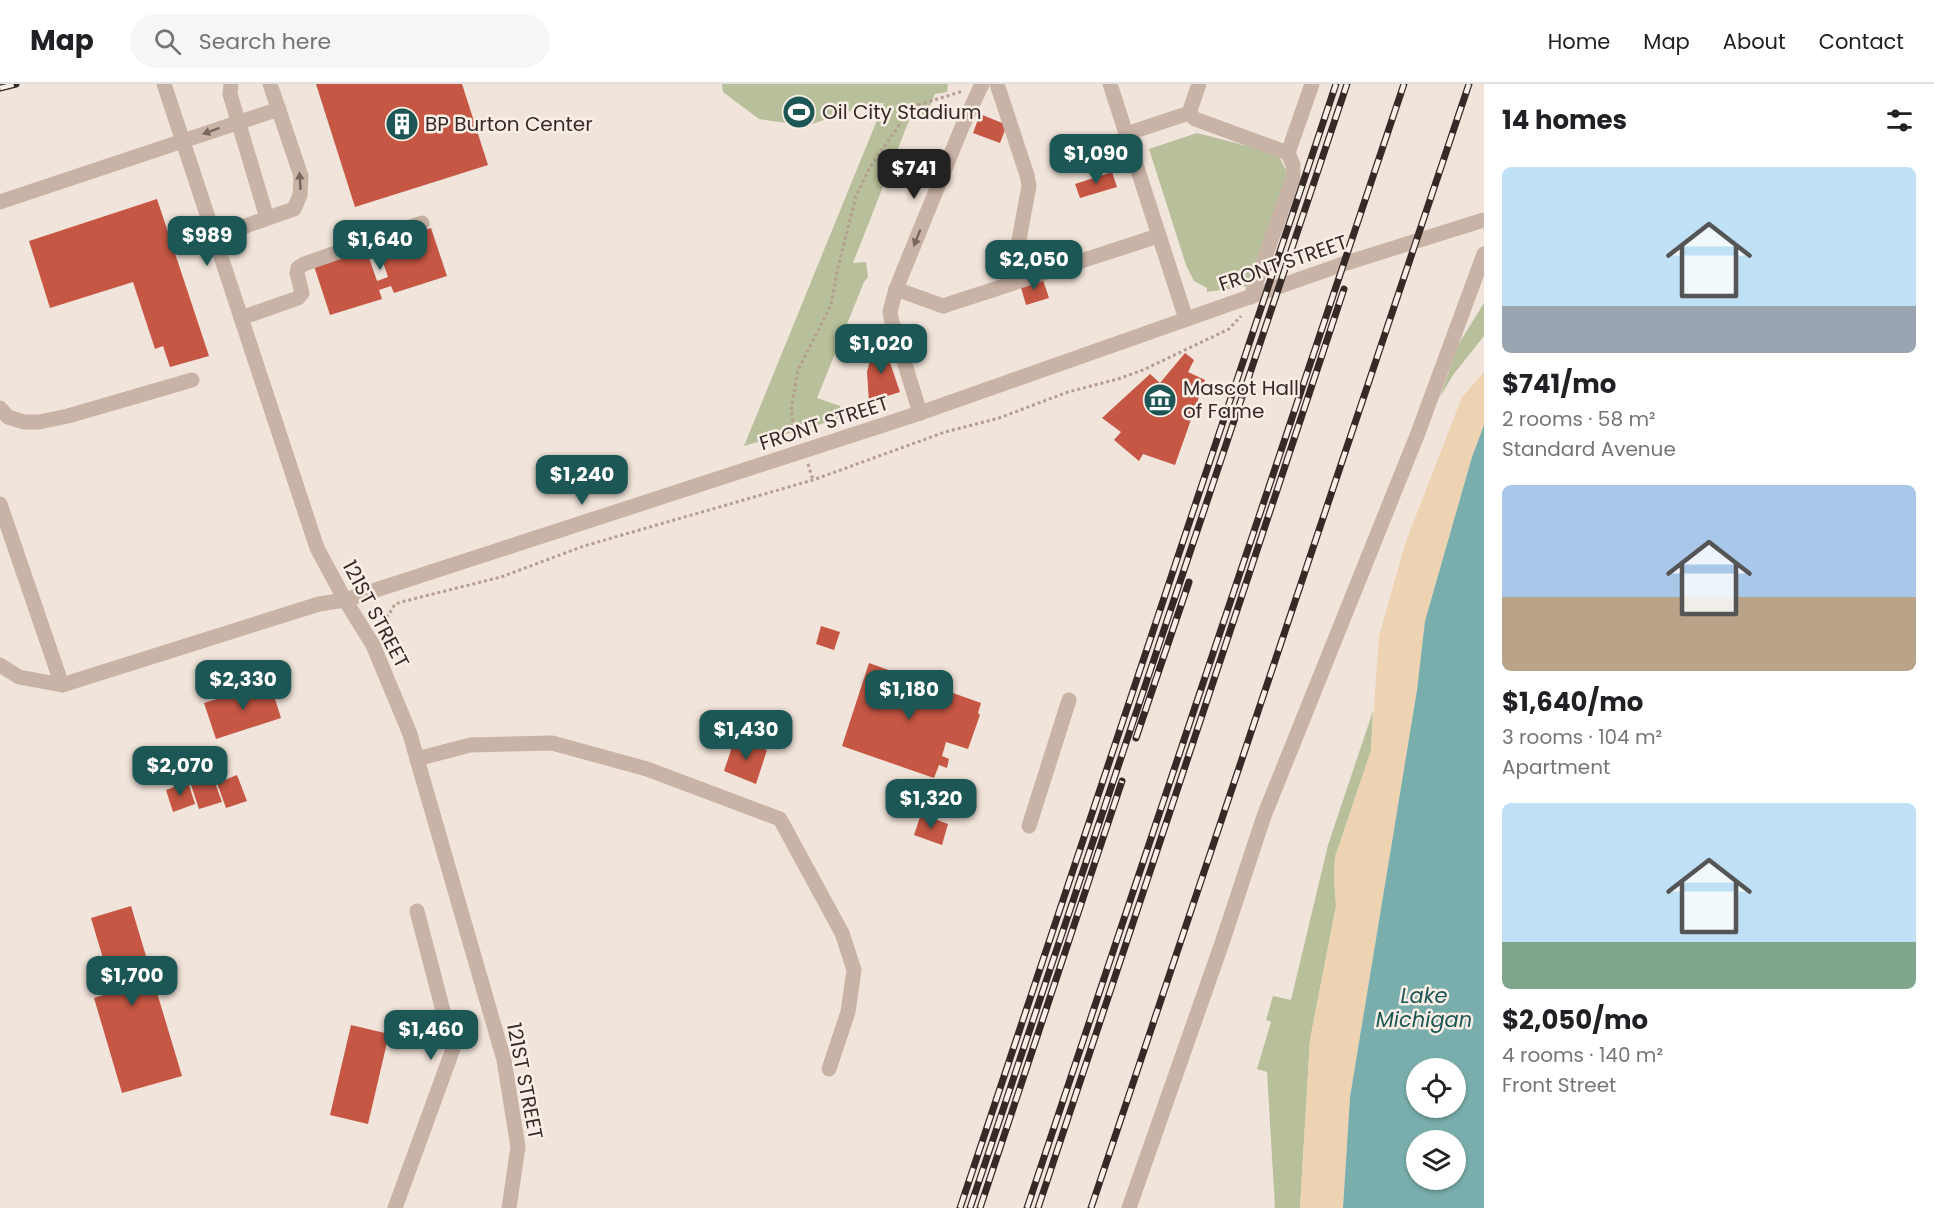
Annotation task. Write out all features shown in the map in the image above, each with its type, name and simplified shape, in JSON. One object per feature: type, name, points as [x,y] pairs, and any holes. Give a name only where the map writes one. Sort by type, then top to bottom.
[{"type":"street","name":"121ST STREET","points":[[164,84],[317,548],[373,645],[410,734],[504,1060],[518,1147],[509,1208]]},
{"type":"street","points":[[231,84],[230,94],[267,218]]},
{"type":"street","points":[[214,237],[294,209],[300,195],[301,176],[270,84]]},
{"type":"street","points":[[920,413],[890,312],[896,290],[982,84]]},
{"type":"street","points":[[997,84],[1029,186],[1011,283]]},
{"type":"street","points":[[1110,84],[1186,319]]},
{"type":"street","points":[[1189,113],[1199,84]]},
{"type":"street","points":[[1251,297],[1293,178],[1293,165],[1288,153],[1312,84]]},
{"type":"street","points":[[0,202],[279,109]]},
{"type":"street","points":[[1126,134],[1189,113]]},
{"type":"street","points":[[1189,113],[1195,119],[1288,153]]},
{"type":"street","name":"FRONT STREET","points":[[62,685],[319,604],[345,600],[920,413],[1343,264],[1484,220]]},
{"type":"street","points":[[241,318],[298,298],[302,293],[297,273],[298,268],[304,264],[422,224]]},
{"type":"street","points":[[896,290],[943,306],[1158,236]]},
{"type":"street","points":[[1129,1208],[1264,816],[1418,433],[1484,254]]},
{"type":"street","points":[[0,408],[8,417],[24,422],[39,422],[192,380]]},
{"type":"street","points":[[0,504],[62,685],[19,677],[0,665]]},
{"type":"street","points":[[1029,826],[1069,700]]},
{"type":"street","points":[[417,759],[470,744],[552,743],[647,769],[780,819],[842,933],[854,970],[848,1012],[829,1069]]},
{"type":"street","points":[[395,1208],[453,1048],[417,911]]},
{"type":"path","points":[[798,434],[791,411],[798,370],[831,305],[856,196],[870,167],[906,115],[918,105],[967,90]]},
{"type":"path","points":[[345,600],[388,616],[395,604],[501,577],[584,546],[813,480],[945,432],[999,418],[1068,392],[1118,379],[1143,370],[1229,329],[1246,312]]},
{"type":"green space","points":[[722,84],[948,84],[947,92],[935,94],[926,115],[910,118],[853,263],[866,262],[868,277],[817,398],[840,406],[842,418],[744,446],[884,103],[872,104],[806,126],[759,119],[723,92]]},
{"type":"green space","points":[[1197,133],[1278,154],[1287,173],[1250,286],[1207,292],[1207,288],[1194,281],[1186,265],[1149,149]]},
{"type":"green space","points":[[1484,303],[1484,336],[1453,375],[1440,397],[1458,345]]},
{"type":"green space","points":[[1373,711],[1371,751],[1335,857],[1336,906],[1310,1040],[1300,1208],[1275,1208],[1267,1072],[1257,1069],[1271,1022],[1266,1020],[1273,996],[1291,1000],[1328,845]]},
{"type":"sand","points":[[1484,372],[1484,425],[1472,457],[1425,621],[1417,690],[1350,1096],[1343,1208],[1300,1208],[1310,1040],[1336,906],[1335,857],[1371,751],[1379,636],[1405,544],[1462,397]]},
{"type":"water","name":"Lake Michigan","points":[[1484,425],[1484,1208],[1343,1208],[1350,1097],[1417,690],[1425,621],[1472,457]]},
{"type":"building","name":"BP Burton Center","points":[[316,84],[462,84],[488,165],[355,207]]},
{"type":"building","points":[[980,114],[1007,125],[1000,143],[973,133]]},
{"type":"building","points":[[1097,141],[1102,157],[1072,167],[1067,151]]},
{"type":"building","points":[[1112,172],[1117,187],[1080,198],[1075,184]]},
{"type":"building","points":[[157,199],[209,356],[170,367],[163,346],[155,349],[133,282],[50,308],[29,241]]},
{"type":"building","points":[[431,228],[447,276],[394,293],[391,286],[379,290],[382,299],[330,315],[314,266],[366,249],[377,281],[388,277],[377,244]]},
{"type":"building","points":[[1042,277],[1049,298],[1026,305],[1020,284]]},
{"type":"building","points":[[883,342],[900,392],[869,402],[867,372],[874,345]]},
{"type":"building","name":"Mascot Hall of Fame","points":[[1185,353],[1194,360],[1188,372],[1205,380],[1175,465],[1143,454],[1139,461],[1114,440],[1121,432],[1102,418],[1150,374],[1160,383]]},
{"type":"building","points":[[821,626],[840,632],[834,650],[816,644]]},
{"type":"building","points":[[869,663],[981,703],[978,713],[980,715],[968,749],[946,742],[942,756],[949,759],[947,768],[939,765],[934,778],[842,746]]},
{"type":"building","points":[[270,683],[281,718],[216,739],[204,703]]},
{"type":"building","points":[[735,738],[767,750],[756,784],[724,771]]},
{"type":"building","points":[[237,775],[247,801],[226,808],[217,783]]},
{"type":"building","points":[[213,777],[222,802],[199,809],[191,785]]},
{"type":"building","points":[[188,782],[195,804],[173,812],[166,790]]},
{"type":"building","points":[[921,814],[948,824],[942,845],[914,835]]},
{"type":"building","points":[[131,906],[182,1076],[122,1093],[94,998],[113,992],[91,918]]},
{"type":"building","points":[[351,1025],[389,1034],[368,1124],[330,1115]]},
{"type":"railway","points":[[0,88],[16,84]]},
{"type":"railway","points":[[960,1208],[1336,84]]},
{"type":"railway","points":[[970,1208],[1347,84]]},
{"type":"railway","points":[[1027,1208],[1404,84]]},
{"type":"railway","points":[[1091,1208],[1469,84]]},
{"type":"railway","points":[[1038,1208],[1344,289]]},
{"type":"railway","points":[[1136,738],[1189,582]]},
{"type":"railway","points":[[980,1208],[1122,781]]},
{"type":"place","name":"Oil City Stadium","points":[[799,112]]},
{"type":"place","name":"BP Burton Center","points":[[402,124]]},
{"type":"place","name":"Mascot Hall of Fame","points":[[1160,400]]}]
